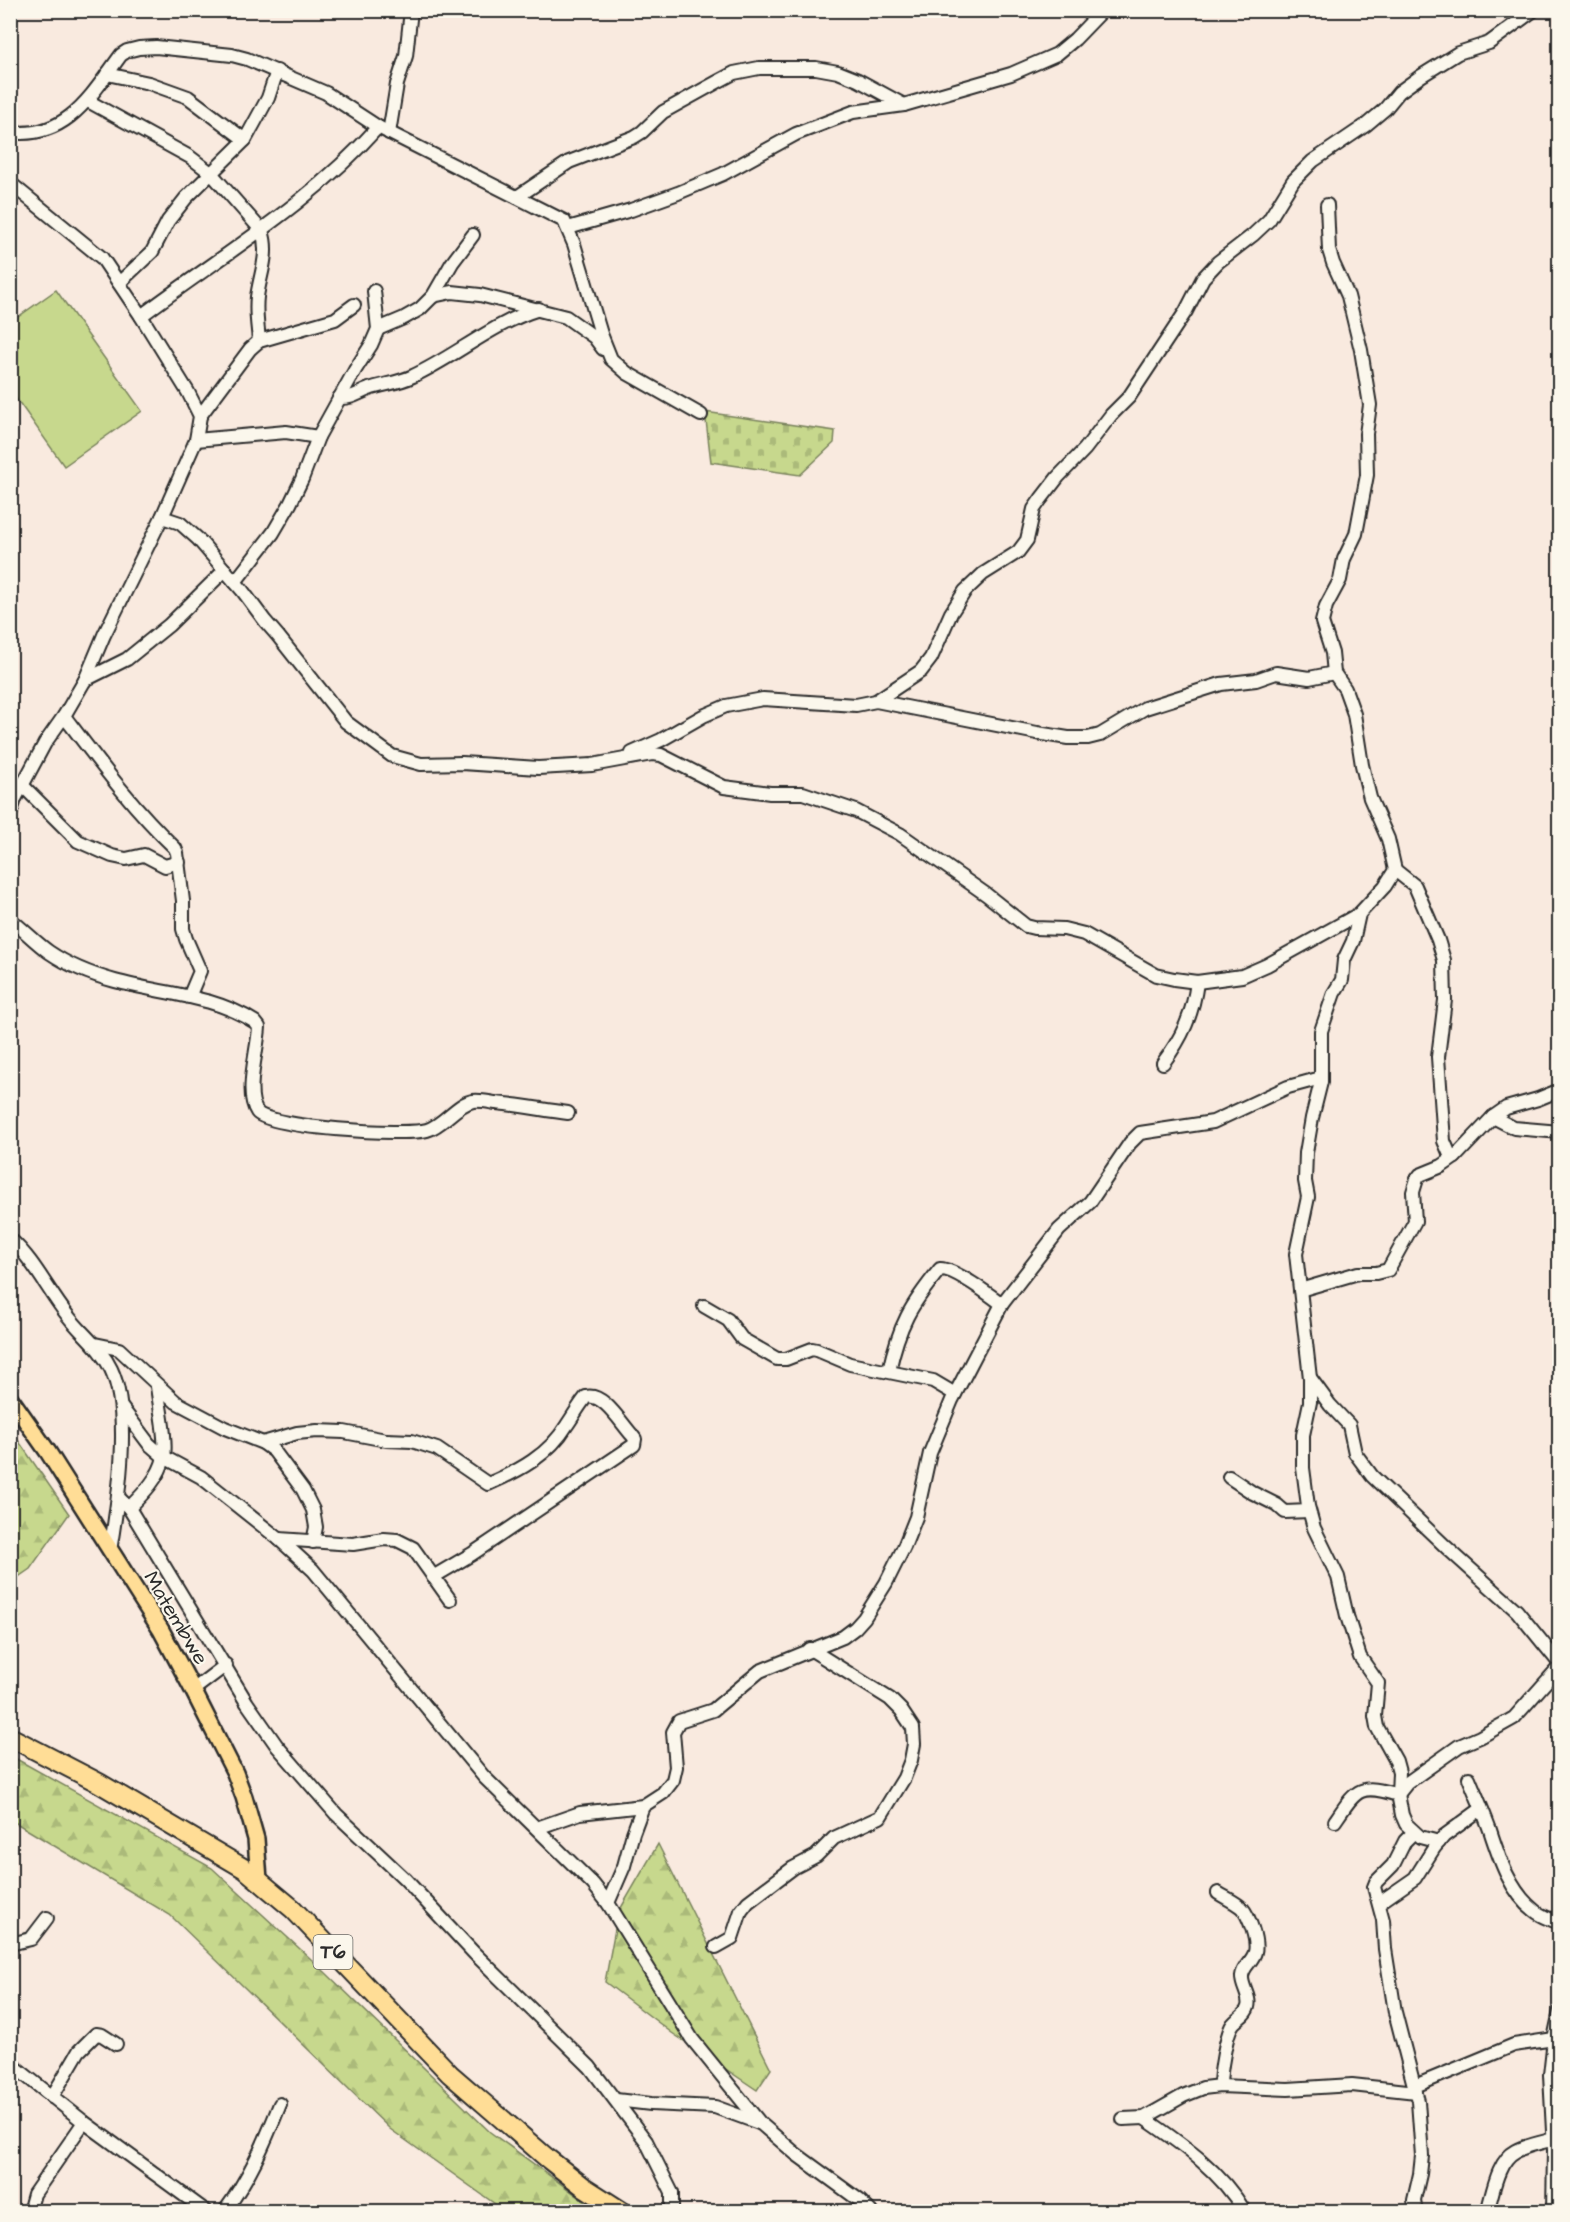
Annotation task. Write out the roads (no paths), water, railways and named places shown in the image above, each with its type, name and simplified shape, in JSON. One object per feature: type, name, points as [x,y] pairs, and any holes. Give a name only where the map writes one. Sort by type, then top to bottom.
[{"type":"highway","name":"T6","points":[[10,1737],[99,1783],[245,1869],[293,1909],[450,2074],[547,2158],[584,2187],[623,2211]]},
{"type":"main road","name":"Matembwe","points":[[10,1398],[48,1452],[160,1630],[193,1690],[235,1773],[244,1797],[256,1839],[259,1880]]},
{"type":"street","points":[[141,316],[285,214],[383,130],[405,56],[411,10]]},
{"type":"street","points":[[568,228],[631,210],[678,193],[723,174],[796,134],[853,112],[903,105],[1011,74],[1058,54],[1104,10]]},
{"type":"street","points":[[611,762],[661,740],[726,706],[763,699],[856,705],[876,701],[921,671],[931,658],[951,613],[965,591],[983,574],[1018,552],[1027,540],[1034,510],[1041,499],[1111,415],[1129,397],[1186,311],[1203,278],[1218,261],[1269,220],[1293,181],[1313,161],[1366,125],[1400,92],[1421,76],[1458,53],[1489,43],[1534,10]]},
{"type":"street","points":[[10,132],[49,129],[70,118],[88,101],[126,51],[156,47],[231,55],[247,59],[326,93],[383,130],[556,216],[568,228],[611,359]]},
{"type":"street","points":[[516,196],[569,162],[642,132],[663,112],[734,73],[759,68],[816,68],[838,72],[858,80],[903,105]]},
{"type":"street","points":[[119,283],[153,252],[172,215],[244,140],[268,98],[277,71]]},
{"type":"street","points":[[107,74],[149,83],[188,97],[244,140]]},
{"type":"street","points":[[88,101],[183,152],[210,173],[262,231],[266,240],[266,255],[256,306],[259,341]]},
{"type":"street","points":[[10,183],[94,251],[141,316],[188,392],[200,416]]},
{"type":"street","points":[[1327,205],[1329,250],[1348,296],[1361,350],[1370,405],[1366,434],[1367,475],[1356,534],[1344,559],[1340,580],[1322,616],[1322,622],[1332,653],[1334,673],[1345,689],[1354,714],[1370,798],[1388,839],[1395,870],[1415,886],[1442,950],[1445,1000],[1439,1068],[1444,1141],[1448,1152],[1455,1157]]},
{"type":"street","points":[[378,329],[420,309],[433,296],[452,263],[473,235]]},
{"type":"street","points":[[235,582],[273,533],[290,504],[303,479],[318,437],[371,345],[378,329],[374,291]]},
{"type":"street","points":[[433,296],[452,292],[471,294],[566,317],[594,337],[611,359],[627,373],[701,415]]},
{"type":"street","points":[[10,815],[13,800],[23,786],[45,743],[85,680],[196,440],[200,416],[250,349],[259,341],[335,319],[354,305]]},
{"type":"street","points":[[339,398],[352,398],[368,390],[413,376],[492,330],[539,309]]},
{"type":"street","points":[[196,440],[286,432],[318,437]]},
{"type":"street","points":[[162,517],[180,523],[188,529],[225,570],[346,722],[392,756],[421,765],[462,763],[538,768],[611,762],[652,754],[661,755],[724,787],[770,793],[803,793],[856,811],[900,834],[979,889],[1026,926],[1064,929],[1084,934],[1156,975],[1197,982],[1242,976],[1359,914],[1385,886],[1395,870]]},
{"type":"street","points":[[85,680],[128,659],[176,618],[225,570]]},
{"type":"street","points":[[876,701],[1037,733],[1068,738],[1088,738],[1100,735],[1145,708],[1221,684],[1256,680],[1276,673],[1309,678],[1334,673]]},
{"type":"street","points":[[64,716],[144,818],[175,848],[179,862],[183,901],[183,929],[200,970],[189,998]]},
{"type":"street","points":[[23,786],[78,841],[92,848],[126,859],[148,855],[165,866],[179,862]]},
{"type":"street","points":[[1359,914],[1353,941],[1344,960],[1342,980],[1334,993],[1321,1032],[1321,1078],[1308,1143],[1305,1181],[1308,1197],[1296,1254],[1310,1378],[1310,1402],[1303,1446],[1303,1468],[1309,1511],[1314,1528],[1338,1577],[1360,1657],[1378,1683],[1375,1716],[1377,1727],[1396,1761],[1402,1815],[1406,1824],[1420,1837],[1439,1842]]},
{"type":"street","points":[[10,919],[48,951],[86,971],[116,981],[189,998],[208,1000],[259,1024],[258,1046],[251,1086],[257,1112],[272,1121],[320,1128],[418,1132],[434,1127],[472,1101],[568,1113]]},
{"type":"street","points":[[1163,1063],[1186,1027],[1197,982]]},
{"type":"street","points":[[537,1828],[580,1814],[643,1806],[663,1793],[673,1780],[676,1767],[673,1732],[680,1722],[713,1710],[760,1671],[843,1637],[855,1628],[886,1583],[904,1547],[916,1517],[930,1453],[955,1394],[1002,1304],[1059,1230],[1090,1202],[1115,1163],[1140,1133],[1213,1122],[1288,1087],[1321,1078]]},
{"type":"street","points":[[1300,1290],[1358,1274],[1388,1270],[1415,1221],[1413,1192],[1420,1175],[1442,1166],[1455,1157],[1493,1117],[1506,1108],[1538,1100],[1560,1090]]},
{"type":"street","points":[[1493,1117],[1514,1128],[1560,1132]]},
{"type":"street","points":[[10,1239],[21,1248],[68,1316],[95,1344],[111,1368],[120,1391],[122,1408],[119,1498],[110,1551]]},
{"type":"street","points":[[889,1371],[901,1326],[910,1309],[940,1269],[948,1270],[1002,1304]]},
{"type":"street","points":[[704,1306],[728,1320],[742,1339],[777,1359],[786,1359],[812,1349],[850,1364],[933,1381],[955,1394]]},
{"type":"street","points":[[95,1344],[119,1349],[176,1402],[201,1416],[263,1443],[286,1465],[303,1490],[313,1510],[316,1527],[313,1542]]},
{"type":"street","points":[[1310,1378],[1330,1406],[1349,1425],[1355,1453],[1372,1476],[1517,1611],[1560,1665],[1514,1718],[1453,1750],[1407,1783],[1398,1795]]},
{"type":"street","points":[[129,1508],[146,1491],[158,1473],[164,1457],[157,1386]]},
{"type":"street","points":[[263,1443],[297,1433],[317,1431],[344,1432],[386,1440],[412,1441],[437,1449],[488,1484],[536,1460],[555,1442],[586,1397],[594,1396],[603,1400],[635,1439],[634,1445],[433,1577]]},
{"type":"street","points":[[122,1408],[149,1444],[164,1457],[201,1477],[314,1570],[483,1777],[593,1884],[608,1903],[692,2039],[760,2123],[796,2154],[871,2211]]},
{"type":"street","points":[[1229,1477],[1285,1512],[1309,1511]]},
{"type":"street","points":[[119,1498],[129,1508],[247,1703],[277,1746],[336,1814],[405,1879],[474,1953],[590,2067],[646,2141],[672,2193],[672,2211]]},
{"type":"street","points":[[279,1539],[353,1544],[384,1539],[397,1540],[413,1548],[450,1600]]},
{"type":"street","points":[[716,1947],[732,1938],[741,1911],[748,1902],[794,1868],[816,1856],[834,1838],[880,1817],[904,1779],[911,1760],[914,1744],[913,1728],[901,1710],[890,1699],[810,1649]]},
{"type":"street","points":[[193,1690],[226,1665]]},
{"type":"street","points":[[1469,1778],[1507,1876],[1536,1912],[1560,1924]]},
{"type":"street","points":[[1335,1821],[1347,1803],[1360,1790],[1371,1789],[1398,1795]]},
{"type":"street","points":[[608,1903],[624,1866],[643,1806]]},
{"type":"street","points":[[1379,1903],[1415,1878],[1439,1842],[1481,1809]]},
{"type":"street","points":[[1414,1832],[1405,1841],[1393,1865],[1376,1881],[1374,1887],[1379,1903],[1395,2012],[1415,2089],[1422,2156],[1414,2200],[1416,2211]]},
{"type":"street","points":[[1218,1893],[1245,1913],[1256,1947],[1242,1975],[1249,2003],[1248,2009],[1234,2022],[1227,2036],[1220,2086]]},
{"type":"street","points":[[10,1944],[32,1939],[47,1918]]},
{"type":"street","points":[[1553,2211],[1550,2075],[1556,2056],[1554,2039],[1560,2010]]},
{"type":"street","points":[[52,2097],[79,2051],[96,2034],[116,2044]]},
{"type":"street","points":[[1123,2119],[1144,2118],[1183,2096],[1203,2088],[1220,2086],[1288,2089],[1352,2085],[1415,2089],[1514,2045],[1554,2039]]},
{"type":"street","points":[[10,2064],[84,2122],[207,2211]]},
{"type":"street","points":[[616,2100],[715,2107],[760,2123]]},
{"type":"street","points":[[224,2211],[237,2195],[259,2156],[280,2104]]},
{"type":"street","points":[[1144,2118],[1220,2177],[1235,2194],[1245,2211]]},
{"type":"street","points":[[29,2211],[34,2194],[84,2122]]},
{"type":"street","points":[[1487,2211],[1500,2173],[1509,2156],[1515,2151],[1553,2139]]}]
